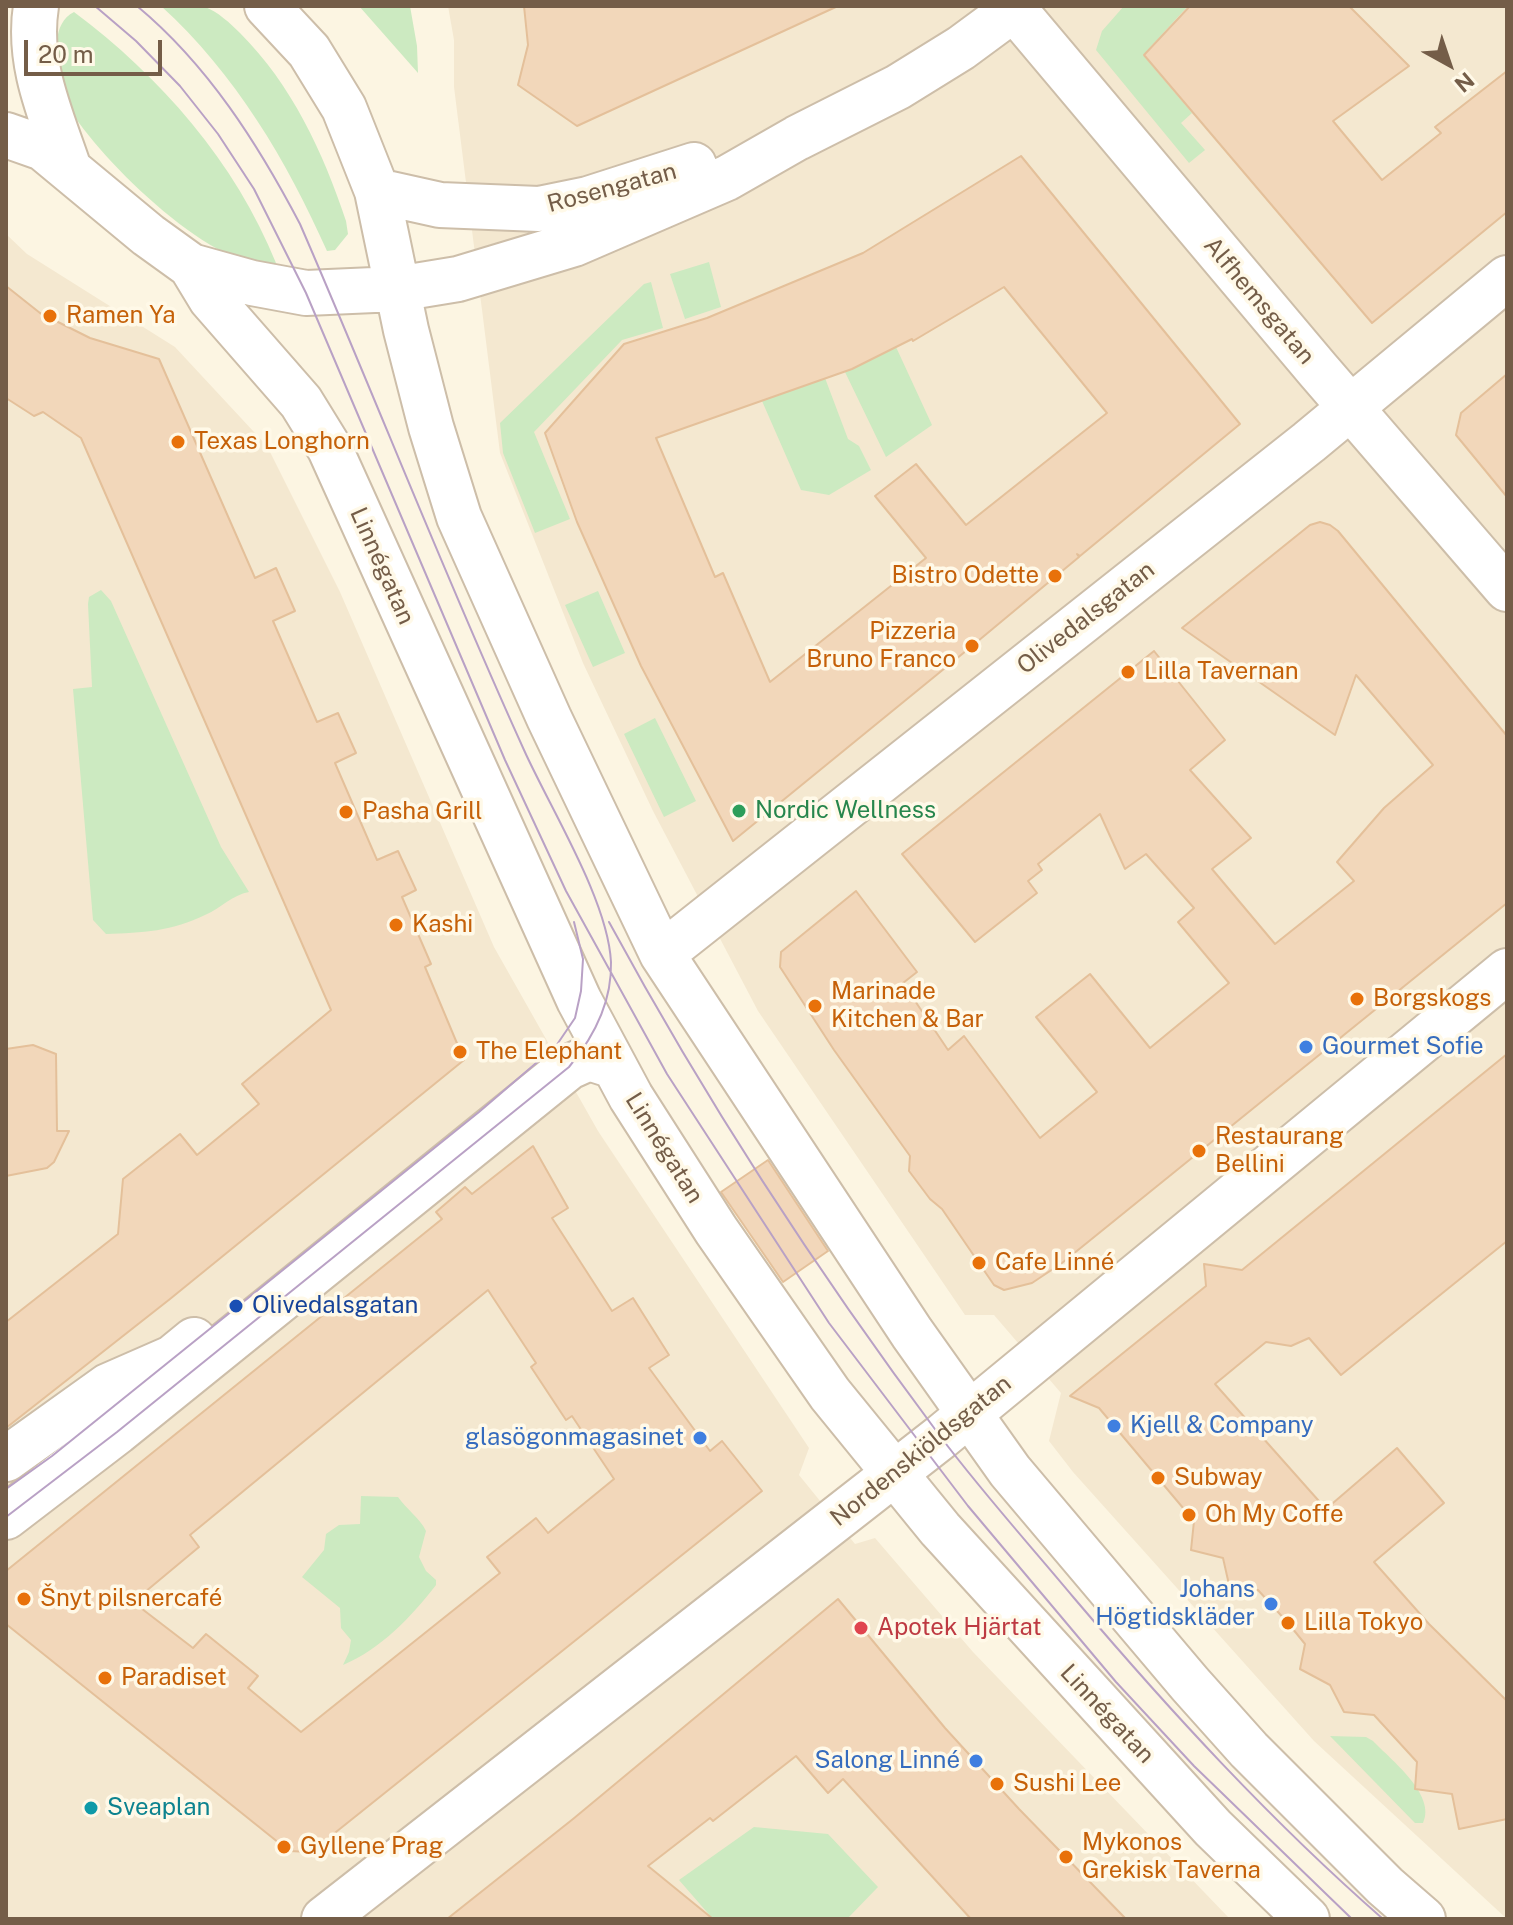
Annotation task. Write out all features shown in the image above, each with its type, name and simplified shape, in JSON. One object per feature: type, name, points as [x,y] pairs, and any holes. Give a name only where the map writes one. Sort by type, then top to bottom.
[{"type":"street","points":[[36,6],[33,27],[35,61],[68,166]]},
{"type":"street","points":[[267,6],[309,51],[344,108],[377,191],[431,427],[459,517],[549,718],[662,954],[968,1414],[1010,1471],[1190,1684],[1310,1811],[1423,1919]]},
{"type":"street","name":"Rosengatan","points":[[191,266],[252,283],[306,293],[397,289],[458,279],[574,244],[727,178],[797,138],[898,87],[961,48],[1016,8]]},
{"type":"street","name":"Alfhemsgatan","points":[[1016,8],[1126,145],[1507,589]]},
{"type":"street","points":[[6,135],[43,148],[148,235],[191,266]]},
{"type":"street","name":"Rosengatan","points":[[377,191],[440,205],[539,209],[588,199],[725,155],[797,138]]},
{"type":"street","name":"Linnégatan","points":[[191,266],[211,299],[301,402],[330,449],[579,1000],[631,1097],[741,1267],[830,1394],[940,1529],[1213,1828],[1307,1919]]},
{"type":"street","name":"Olivedalsgatan","points":[[662,954],[1351,406],[1507,278]]},
{"type":"street","name":"Nordenskiöldsgatan","points":[[324,1919],[895,1473],[1507,971]]},
{"type":"street","points":[[6,1459],[23,1450],[108,1386],[172,1358],[442,1142],[556,1046],[575,1018],[579,1000]]},
{"type":"street","points":[[6,1517],[117,1432],[569,1067],[589,1058],[614,1066]]},
{"type":"shaded area","points":[[448,6],[1507,6],[1507,1919],[1314,1741],[1073,1472],[1049,1441],[1061,1393],[994,1315],[965,1315],[758,1011],[653,811],[583,663],[500,453],[454,87],[454,40]]},
{"type":"shaded area","points":[[6,234],[27,254],[175,347],[267,446],[340,592],[494,947],[598,1131],[809,1448],[799,1475],[855,1544],[875,1538],[973,1652],[1230,1919],[6,1919]]},
{"type":"green space","points":[[195,5],[214,11],[240,33],[275,75],[316,145],[346,221],[348,234],[335,250],[327,251],[295,184],[235,89],[213,60],[161,6]]},
{"type":"green space","points":[[359,6],[410,6],[418,73]]},
{"type":"green space","points":[[1124,6],[1188,6],[1143,55],[1192,113],[1181,123],[1205,150],[1189,163],[1096,50],[1102,31]]},
{"type":"green space","points":[[74,12],[136,64],[192,124],[240,191],[276,263],[252,263],[222,251],[189,231],[156,205],[97,145],[63,96],[58,76],[56,54],[59,32],[64,20]]},
{"type":"green space","points":[[709,262],[721,307],[685,319],[670,274]]},
{"type":"green space","points":[[651,282],[663,328],[622,340],[534,432],[570,519],[535,533],[503,453],[500,423],[644,284]]},
{"type":"green space","points":[[896,347],[932,425],[886,457],[845,372]]},
{"type":"green space","points":[[825,378],[848,439],[859,446],[871,470],[829,495],[801,490],[762,401]]},
{"type":"green space","points":[[101,590],[111,601],[221,847],[249,892],[181,925],[157,930],[106,934],[93,920],[73,689],[92,687],[88,604],[89,597]]},
{"type":"green space","points":[[598,591],[625,653],[593,667],[565,605]]},
{"type":"green space","points":[[655,718],[696,801],[664,817],[624,734]]},
{"type":"green space","points":[[361,1496],[398,1497],[420,1522],[426,1531],[419,1557],[426,1571],[436,1580],[436,1585],[394,1631],[370,1650],[343,1665],[351,1640],[341,1628],[340,1608],[302,1577],[324,1550],[326,1534],[339,1525],[360,1524]]},
{"type":"green space","points":[[1330,1736],[1366,1737],[1373,1741],[1418,1789],[1426,1812],[1423,1823],[1415,1823]]},
{"type":"green space","points":[[754,1827],[828,1834],[878,1887],[847,1919],[713,1919],[679,1880]]},
{"type":"building","points":[[524,6],[838,6],[577,126],[518,85],[528,45]]},
{"type":"building","points":[[1190,6],[1349,6],[1409,66],[1333,121],[1382,180],[1441,133],[1435,127],[1507,71],[1507,212],[1372,323],[1144,55]]},
{"type":"building","points":[[1021,156],[1240,424],[1080,556],[1077,554],[1079,557],[733,841],[641,666],[577,522],[545,433],[624,344],[707,318],[863,253]],"holes":[[[1004,287],[1107,413],[966,525],[916,464],[875,496],[926,558],[770,682],[723,573],[715,577],[656,438],[852,369],[913,341]]]},
{"type":"building","points":[[6,286],[40,313],[90,338],[159,359],[255,578],[276,568],[295,611],[273,621],[317,722],[338,713],[356,753],[335,763],[377,860],[398,851],[416,890],[402,897],[431,964],[425,967],[464,1060],[6,1428],[6,1322],[118,1234],[123,1179],[180,1134],[197,1155],[259,1104],[242,1084],[331,1010],[81,438],[43,412],[34,416],[6,398]]},
{"type":"building","points":[[1507,374],[1507,497],[1456,435],[1461,413]]},
{"type":"building","points":[[1320,522],[1338,531],[1507,736],[1507,903],[1062,1263],[1032,1283],[1004,1290],[994,1285],[942,1209],[930,1199],[909,1171],[910,1156],[834,1050],[780,967],[781,952],[856,891],[917,972],[903,983],[948,1050],[964,1036],[1040,1138],[1097,1092],[1036,1017],[1090,974],[1150,1048],[1229,983],[1178,922],[1194,908],[1146,854],[1125,869],[1100,814],[1038,864],[1042,870],[1028,881],[1037,893],[975,942],[902,854],[1154,651],[1225,740],[1190,770],[1251,838],[1212,869],[1275,944],[1354,881],[1337,862],[1384,808],[1433,765],[1356,675],[1335,735],[1182,628],[1310,525]]},
{"type":"building","points":[[33,1045],[56,1054],[57,1131],[69,1131],[54,1162],[47,1168],[6,1176],[6,1049]]},
{"type":"building","points":[[1507,1054],[1507,1241],[1341,1375],[1309,1338],[1291,1346],[1266,1342],[1215,1384],[1326,1509],[1397,1448],[1444,1503],[1374,1562],[1429,1624],[1507,1701],[1507,1819],[1459,1829],[1452,1794],[1415,1789],[1417,1762],[1374,1715],[1344,1712],[1330,1685],[1300,1669],[1305,1644],[1258,1590],[1232,1598],[1223,1558],[1191,1550],[1194,1521],[1099,1408],[1070,1396],[1206,1286],[1204,1264],[1242,1270]]},
{"type":"building","points":[[533,1146],[568,1208],[552,1218],[612,1311],[633,1298],[669,1355],[649,1368],[710,1451],[722,1441],[762,1491],[311,1852],[289,1851],[6,1624],[6,1571],[442,1219],[436,1212],[465,1187],[472,1194]],"holes":[[[488,1290],[536,1363],[531,1367],[566,1420],[572,1416],[614,1479],[548,1533],[536,1518],[487,1557],[500,1573],[301,1732],[248,1688],[258,1676],[206,1634],[193,1648],[133,1602],[199,1547],[190,1535]]]},
{"type":"building","points":[[768,1160],[828,1251],[783,1282],[721,1192]]},
{"type":"building","points":[[838,1599],[945,1728],[1126,1919],[971,1919],[843,1779],[828,1793],[796,1756],[713,1821],[710,1818],[648,1866],[713,1919],[447,1919],[573,1819]]},
{"type":"tram line","points":[[95,6],[136,41],[180,86],[218,134],[254,189],[306,293],[505,760],[566,891],[667,1074],[829,1323],[968,1506],[1116,1682],[1194,1766],[1352,1919]]},
{"type":"tram line","points":[[6,1517],[117,1432],[569,1067],[600,1018],[611,976],[607,937],[589,883],[495,685],[300,224],[249,135],[209,80],[163,29],[137,6]]},
{"type":"tram line","points":[[6,1489],[52,1456],[479,1112],[556,1046],[575,1018],[581,991],[583,959],[574,922]]},
{"type":"tram line","points":[[609,922],[684,1055],[765,1185],[850,1312],[956,1457],[1184,1723],[1261,1804],[1383,1919]]},
{"type":"place","name":"Ramen Ya","points":[[50,316]]},
{"type":"place","name":"Texas Longhorn","points":[[178,442]]},
{"type":"place","name":"Bistro Odette","points":[[1055,576]]},
{"type":"place","name":"Pizzeria Bruno Franco","points":[[972,646]]},
{"type":"place","name":"Lilla Tavernan","points":[[1128,672]]},
{"type":"place","name":"Nordic Wellness","points":[[739,811]]},
{"type":"place","name":"Pasha Grill","points":[[346,812]]},
{"type":"place","name":"Kashi","points":[[396,925]]},
{"type":"place","name":"Borgskogs","points":[[1357,999]]},
{"type":"place","name":"Marinade Kitchen & Bar","points":[[815,1006]]},
{"type":"place","name":"Gourmet Sofie","points":[[1306,1047]]},
{"type":"place","name":"The Elephant","points":[[460,1052]]},
{"type":"place","name":"Restaurang Bellini","points":[[1199,1151]]},
{"type":"place","name":"Cafe Linné","points":[[979,1263]]},
{"type":"place","name":"Olivedalsgatan","points":[[236,1306]]},
{"type":"place","name":"Kjell & Company","points":[[1114,1426]]},
{"type":"place","name":"glasögonmagasinet","points":[[700,1438]]},
{"type":"place","name":"Subway","points":[[1158,1478]]},
{"type":"place","name":"Oh My Coffe","points":[[1189,1515]]},
{"type":"place","name":"Šnyt pilsnercafé","points":[[24,1599]]},
{"type":"place","name":"Johans Högtidskläder","points":[[1271,1604]]},
{"type":"place","name":"Lilla Tokyo","points":[[1288,1623]]},
{"type":"place","name":"Apotek Hjärtat","points":[[861,1628]]},
{"type":"place","name":"Paradiset","points":[[105,1678]]},
{"type":"place","name":"Salong Linné","points":[[976,1761]]},
{"type":"place","name":"Sushi Lee","points":[[997,1784]]},
{"type":"place","name":"Sveaplan","points":[[91,1808]]},
{"type":"place","name":"Gyllene Prag","points":[[284,1847]]},
{"type":"place","name":"Mykonos Grekisk Taverna","points":[[1066,1857]]}]
